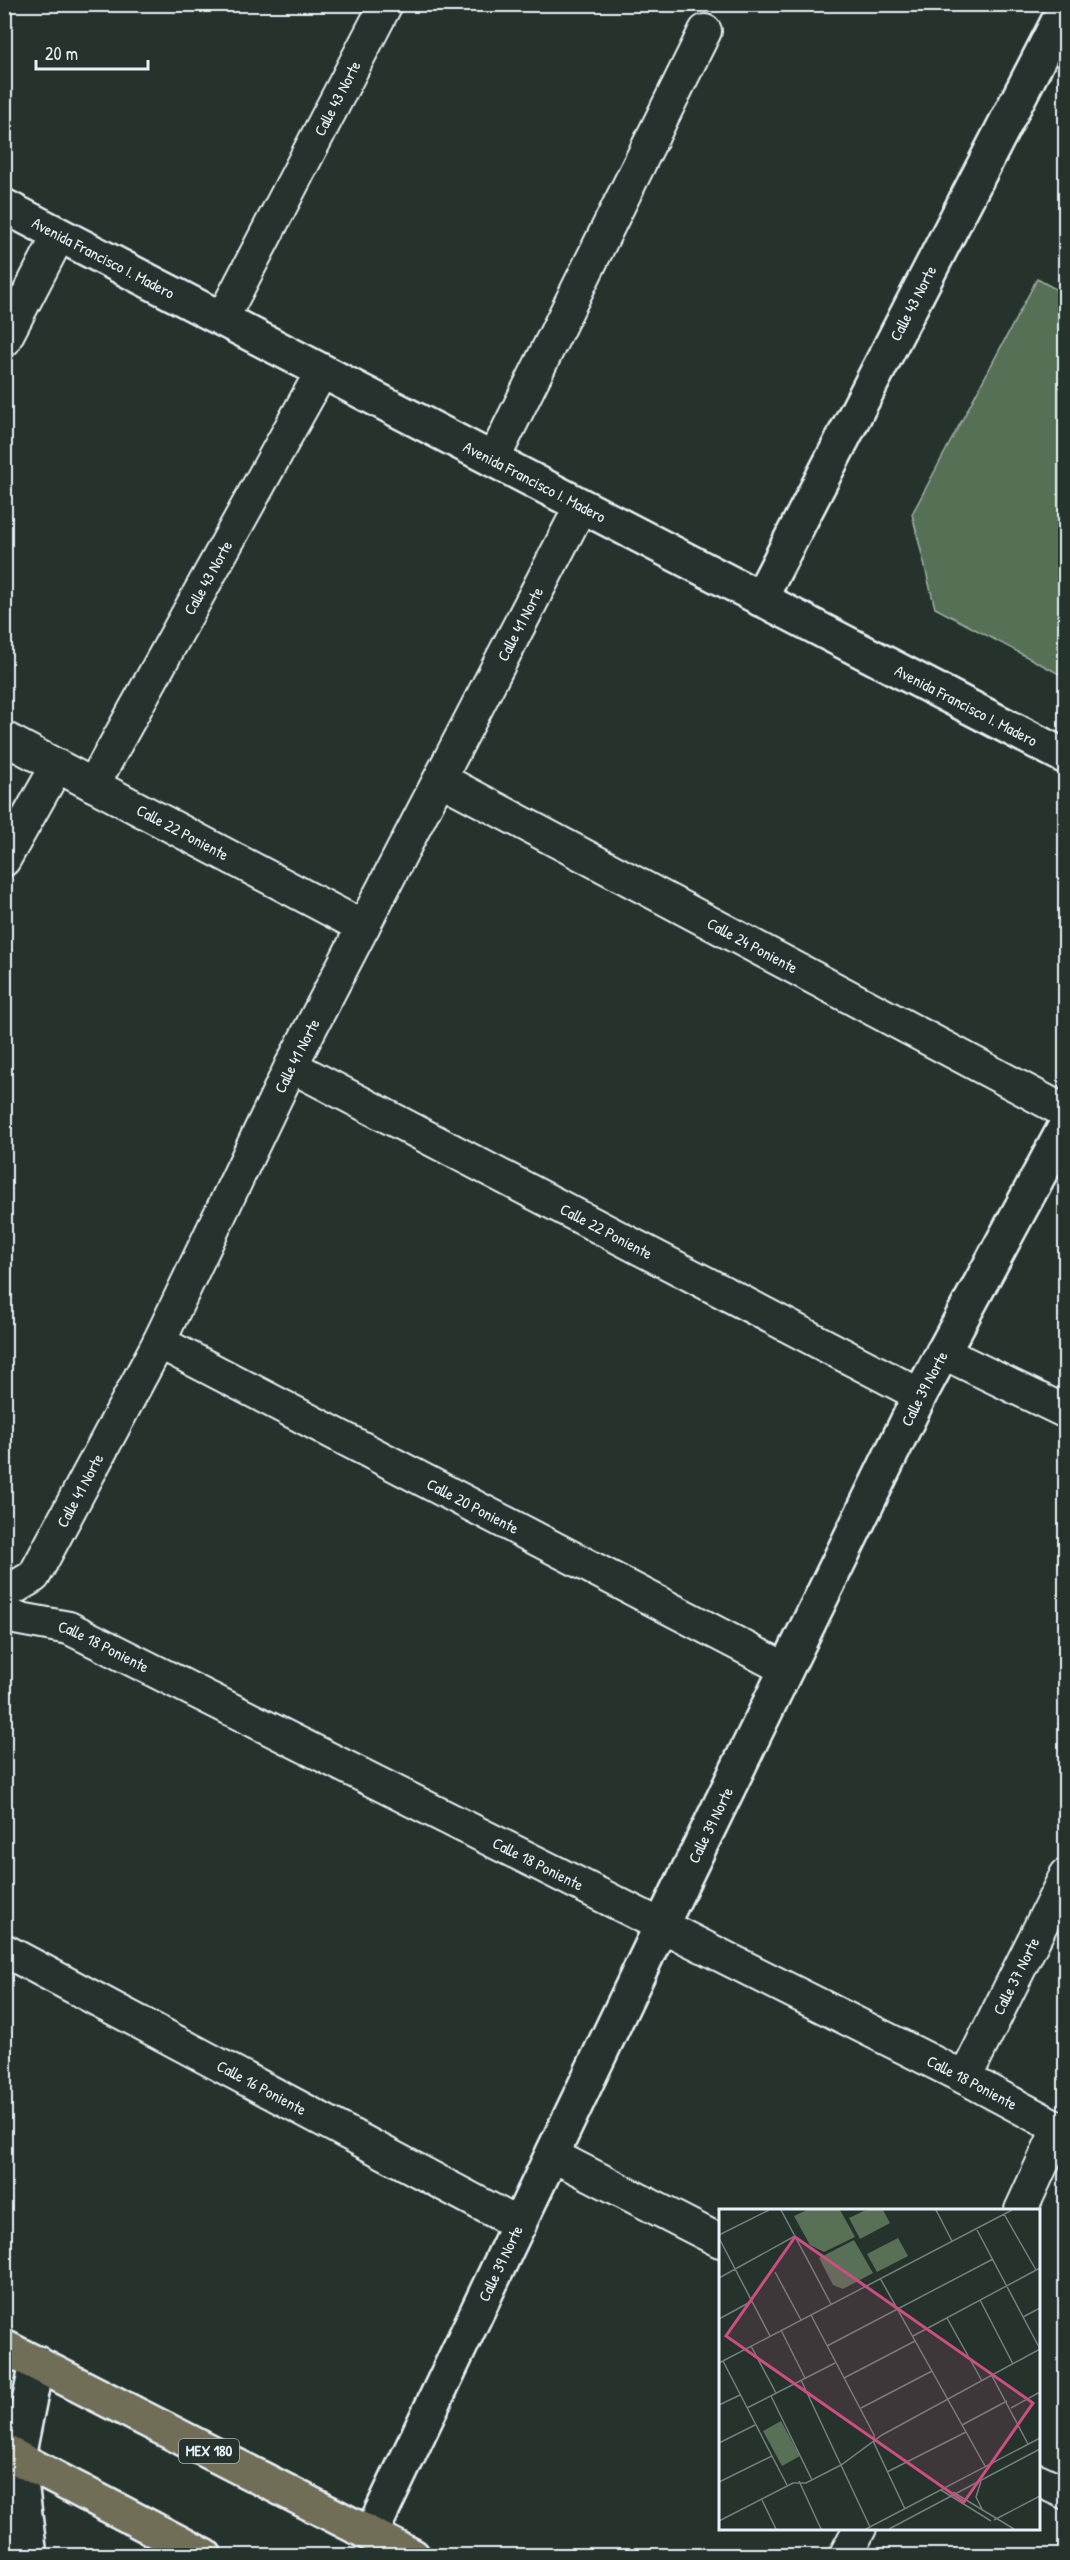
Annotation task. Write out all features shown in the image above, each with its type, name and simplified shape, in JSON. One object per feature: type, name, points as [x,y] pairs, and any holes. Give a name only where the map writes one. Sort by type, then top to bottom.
[{"type":"main road","name":"MEX 180","points":[[4,2346],[413,2556]]},
{"type":"main road","points":[[11,2454],[205,2556]]},
{"type":"street","name":"Calle 43 Norte","points":[[760,599],[1065,6]]},
{"type":"street","name":"Calle 43 Norte","points":[[222,319],[379,7]]},
{"type":"street","points":[[493,460],[705,31]]},
{"type":"street","name":"Avenida Francisco I. Madero","points":[[4,206],[1065,757]]},
{"type":"street","points":[[4,341],[59,235]]},
{"type":"street","name":"Calle 43 Norte","points":[[93,785],[322,371]]},
{"type":"street","name":"Calle 41 Norte","points":[[4,1594],[34,1576],[159,1342],[291,1066],[581,506]]},
{"type":"street","name":"Calle 22 Poniente","points":[[4,738],[363,927]]},
{"type":"street","points":[[4,860],[57,766]]},
{"type":"street","name":"Calle 24 Poniente","points":[[440,778],[1065,1112]]},
{"type":"street","name":"Calle 22 Poniente","points":[[291,1066],[920,1395]]},
{"type":"street","name":"Calle 39 Norte","points":[[371,2534],[661,1926],[920,1395],[1065,1125]]},
{"type":"street","name":"Calle 20 Poniente","points":[[159,1342],[786,1669]]},
{"type":"street","points":[[942,1352],[1065,1412]]},
{"type":"street","name":"Calle 18 Poniente","points":[[4,1616],[69,1628],[965,2078],[1062,2130]]},
{"type":"street","name":"Calle 37 Norte","points":[[965,2078],[1065,1875]]},
{"type":"street","name":"Calle 16 Poniente","points":[[4,1950],[520,2225]]},
{"type":"street","points":[[1022,2209],[1062,2130]]},
{"type":"street","points":[[552,2155],[719,2240]]},
{"type":"street","points":[[30,2556],[11,2454],[37,2363]]},
{"type":"street","points":[[1040,2481],[1065,2493]]},
{"type":"street","points":[[845,2556],[859,2530]]},
{"type":"green space","points":[[1037,279],[1065,294],[1065,677],[935,608],[912,514]]}]
